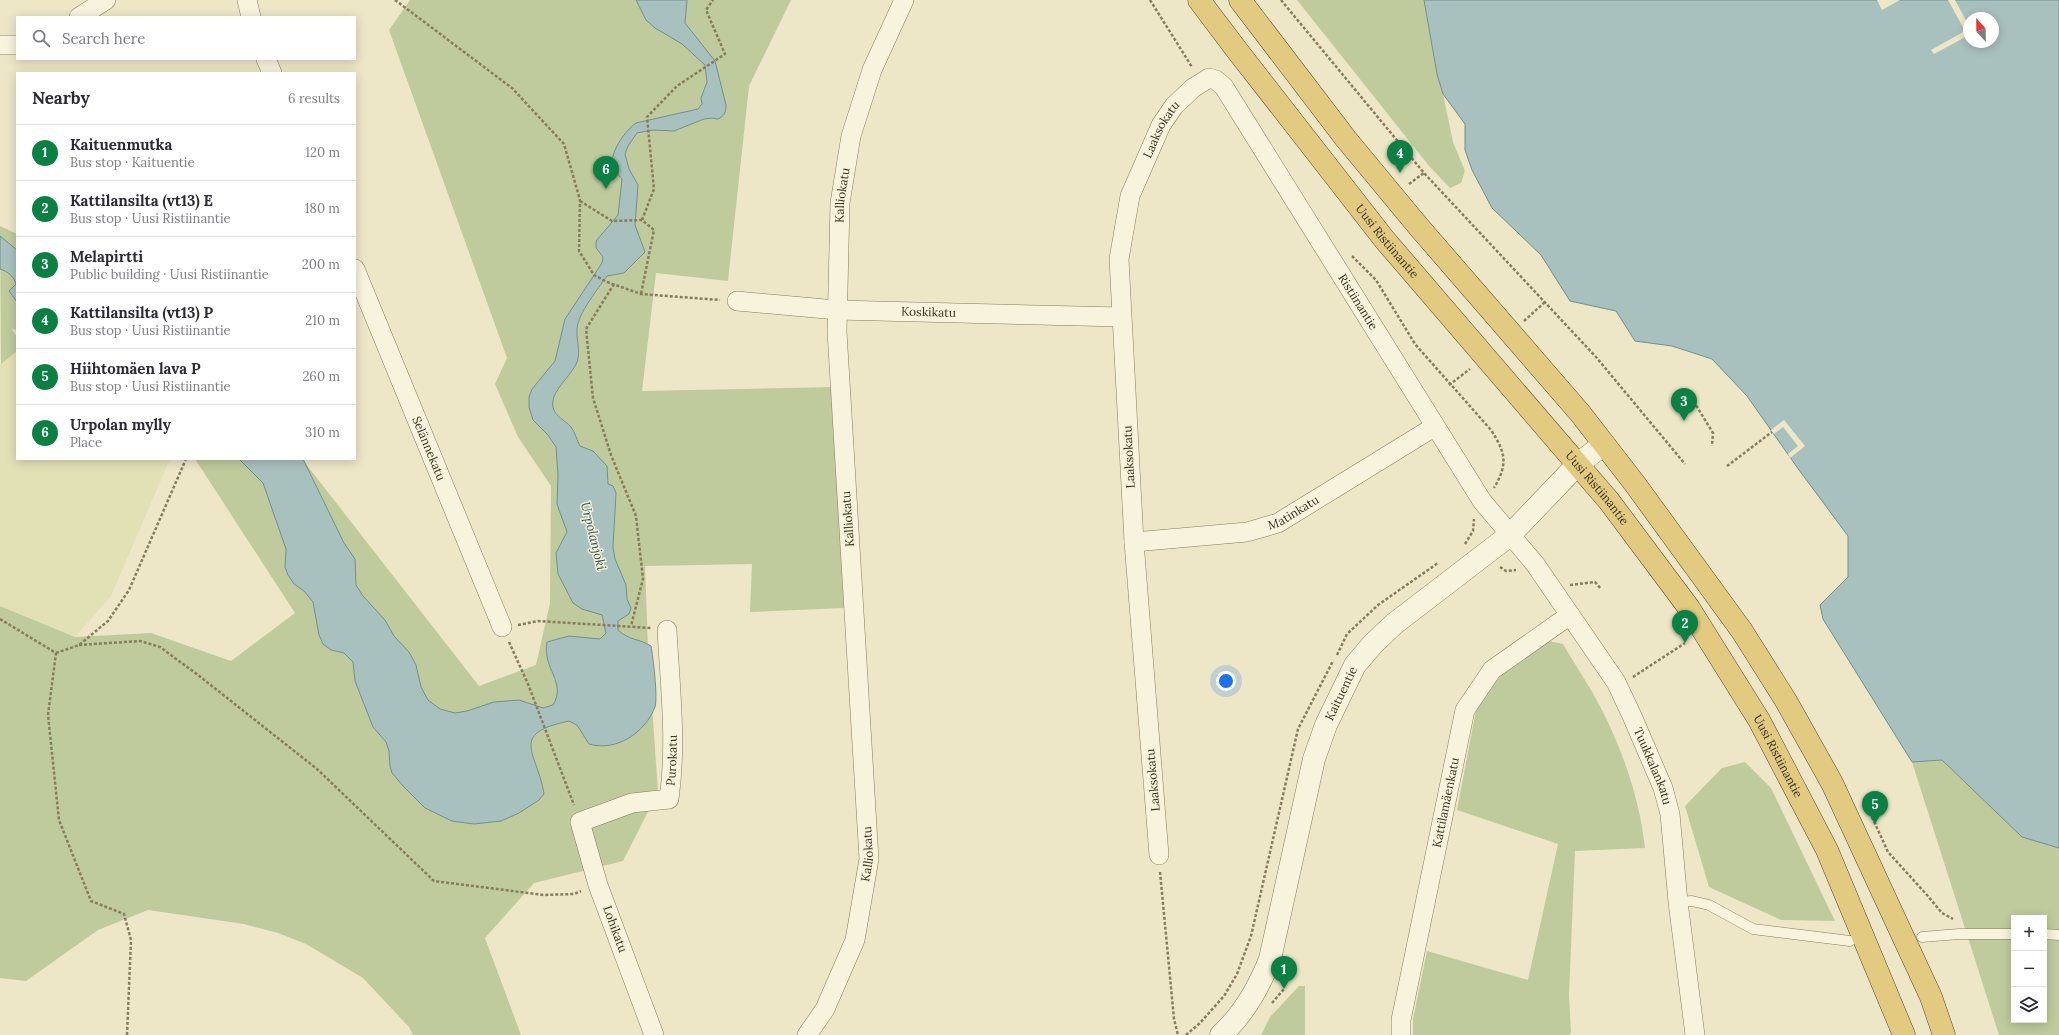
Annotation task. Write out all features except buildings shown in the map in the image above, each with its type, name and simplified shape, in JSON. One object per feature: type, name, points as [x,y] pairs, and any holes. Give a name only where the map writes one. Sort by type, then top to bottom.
[{"type":"highway","name":"Uusi Ristiinantie","points":[[1199,0],[1240,55],[1384,239],[1614,508],[1689,608],[1759,720],[1827,850],[1904,1035]]},
{"type":"highway","points":[[1240,0],[1351,145],[1604,444],[1742,631],[1786,701],[1832,783],[1856,832],[1930,997],[1944,1035]]},
{"type":"street","points":[[81,16],[106,0]]},
{"type":"street","points":[[247,0],[251,16]]},
{"type":"street","name":"Kalliokatu","points":[[807,1035],[825,1009],[855,940],[869,859],[838,347],[837,310],[840,203],[851,136],[872,70],[904,0]]},
{"type":"street","points":[[0,45],[16,45]]},
{"type":"street","points":[[266,60],[272,72]]},
{"type":"street","name":"Ristiinantie","points":[[1202,82],[1209,78],[1216,80],[1224,87],[1434,427],[1482,501],[1510,535]]},
{"type":"street","name":"Laaksokatu","points":[[1159,855],[1134,542],[1119,259],[1130,196],[1160,125],[1174,106],[1193,88],[1202,82]]},
{"type":"street","name":"Selännekatu","points":[[356,271],[502,627]]},
{"type":"street","name":"Koskikatu","points":[[737,301],[837,310],[1121,317]]},
{"type":"street","name":"Matinkatu","points":[[1134,542],[1247,532],[1278,523],[1434,427]]},
{"type":"street","name":"Kaituentie","points":[[1222,1035],[1246,1008],[1262,979],[1270,959],[1314,759],[1328,718],[1355,665],[1373,644],[1394,624],[1510,535],[1577,465],[1604,444]]},
{"type":"street","name":"Tuukkalankatu","points":[[1510,535],[1535,564],[1616,682],[1663,788],[1670,814],[1678,902],[1695,1035]]},
{"type":"street","name":"Kattilamäenkatu","points":[[1401,1035],[1401,1020],[1465,710],[1492,670],[1570,615]]},
{"type":"street","name":"Purokatu","points":[[580,822],[632,803],[669,799],[674,768],[674,747],[667,630]]},
{"type":"street","name":"Lohikatu","points":[[580,822],[598,885],[654,1035]]},
{"type":"lane","points":[[1678,902],[1692,901],[1709,905],[1753,929],[1850,940]]},
{"type":"lane","points":[[1922,938],[1959,934],[2011,934]]},
{"type":"lane","points":[[2047,934],[2059,935]]},
{"type":"path","points":[[395,0],[512,88],[564,144],[580,200],[579,251],[594,275],[607,282],[641,294],[737,301]]},
{"type":"path","points":[[642,220],[654,189],[647,117],[678,86],[725,54],[706,10],[713,0]]},
{"type":"path","points":[[1282,0],[1424,174],[1596,356],[1684,464]]},
{"type":"path","points":[[1405,179],[1410,184],[1424,174]]},
{"type":"path","points":[[580,200],[612,220],[642,220],[654,230],[641,294]]},
{"type":"path","points":[[1332,262],[1343,253],[1350,254],[1376,280],[1415,344],[1449,385],[1491,430],[1501,445],[1505,457],[1500,479],[1491,494],[1482,501]]},
{"type":"path","points":[[580,822],[528,684],[502,627],[538,621],[631,626],[643,579],[636,516],[611,456],[593,398],[586,329],[614,284]]},
{"type":"path","points":[[1521,324],[1545,302]]},
{"type":"path","points":[[1449,385],[1470,368]]},
{"type":"path","points":[[1691,397],[1713,433],[1712,446]]},
{"type":"path","points":[[1727,466],[1772,432]]},
{"type":"path","points":[[79,645],[108,621],[128,590],[186,460]]},
{"type":"path","points":[[1473,531],[1501,568],[1506,571],[1521,571]]},
{"type":"path","points":[[1565,585],[1595,582],[1601,589]]},
{"type":"path","points":[[0,619],[56,653]]},
{"type":"path","points":[[56,653],[79,645],[140,641],[160,647],[198,675],[317,769],[434,882],[544,895],[574,894],[598,885]]},
{"type":"path","points":[[1630,679],[1685,643]]},
{"type":"path","points":[[56,653],[48,715],[59,820],[90,901],[124,914],[131,940],[127,1035]]},
{"type":"path","points":[[1868,808],[1888,852],[1928,895],[1942,913],[1953,919]]},
{"type":"path","points":[[1159,855],[1174,1019],[1178,1035]]},
{"type":"green space","points":[[410,0],[791,0],[749,86],[728,281],[656,273],[642,391],[833,387],[844,608],[750,612],[752,564],[645,566],[648,648],[658,792],[623,861],[534,883],[485,938],[521,1035],[413,1035],[409,1027],[363,978],[306,944],[278,933],[244,924],[148,910],[98,930],[26,981],[0,978],[0,606],[75,637],[151,633],[231,661],[295,613],[196,460],[303,460],[479,686],[536,665],[550,603],[551,486],[518,437],[495,384],[507,358],[389,30]]},
{"type":"green space","points":[[1297,0],[1424,0],[1437,74],[1443,94],[1453,142],[1465,171],[1461,183],[1450,188],[1430,167]]},
{"type":"green space","points":[[0,226],[16,234],[16,330],[11,328],[16,336],[16,352],[1,364]]},
{"type":"green space","points":[[16,352],[16,460],[170,460],[111,596],[75,637],[0,606],[0,364]]},
{"type":"green space","points":[[1548,641],[1563,644],[1605,716],[1619,747],[1631,780],[1643,831],[1645,848],[1575,851],[1569,995],[1571,1033],[1569,1035],[1413,1035],[1413,1019],[1427,951],[1528,980],[1558,844],[1457,810],[1476,710],[1501,675]]},
{"type":"green space","points":[[1942,760],[2022,837],[2059,848],[2059,1035],[1999,1035],[1912,762]]},
{"type":"green space","points":[[1745,762],[1771,788],[1835,921],[1781,920],[1709,887],[1685,806],[1722,768]]},
{"type":"green space","points":[[1299,986],[1305,986],[1305,1035],[1261,1035],[1270,1017]]},
{"type":"water","name":"Urpolanjoki","points":[[636,0],[687,0],[685,23],[715,61],[726,110],[718,119],[704,119],[674,131],[653,130],[637,133],[628,146],[625,154],[629,169],[638,185],[635,225],[645,252],[624,273],[607,276],[585,309],[578,323],[577,329],[579,354],[577,362],[555,395],[553,407],[558,416],[574,431],[580,446],[593,451],[607,466],[608,484],[613,486],[616,493],[613,547],[615,559],[626,585],[627,599],[631,608],[629,614],[618,621],[618,630],[630,638],[651,646],[656,686],[655,707],[644,725],[637,732],[619,743],[599,746],[589,744],[577,725],[569,721],[550,726],[538,732],[532,739],[531,747],[544,794],[539,800],[519,813],[501,821],[474,824],[452,821],[425,808],[392,773],[389,751],[386,742],[373,727],[355,681],[353,662],[344,653],[331,650],[323,644],[319,635],[313,602],[304,591],[294,584],[285,567],[286,549],[263,483],[240,460],[303,460],[344,543],[355,559],[356,585],[363,596],[385,620],[394,636],[409,652],[416,665],[421,687],[428,700],[440,709],[455,713],[467,711],[494,702],[519,700],[543,708],[553,705],[557,697],[557,689],[546,652],[547,642],[569,636],[600,639],[606,633],[602,615],[582,609],[573,603],[558,574],[556,553],[567,532],[557,504],[558,475],[556,447],[548,435],[533,420],[529,407],[529,397],[532,389],[555,361],[565,319],[602,263],[603,257],[596,248],[596,241],[618,215],[622,179],[612,165],[614,152],[617,146],[628,130],[636,123],[698,109],[702,104],[701,98],[707,82],[705,65],[682,44],[655,28],[646,20]]},
{"type":"water","points":[[1424,0],[2059,0],[2059,848],[2022,837],[1942,760],[1912,762],[1823,619],[1820,605],[1848,577],[1848,536],[1747,396],[1712,359],[1672,346],[1635,341],[1616,311],[1570,301],[1541,255],[1492,208],[1472,170],[1465,150],[1465,124],[1443,94],[1437,74]]},
{"type":"water","points":[[0,236],[16,249],[16,284],[10,274],[0,269]]},
{"type":"water","points":[[16,284],[16,301],[9,291]]},
{"type":"pier","points":[[1877,0],[1900,0],[1882,10]]},
{"type":"pier","points":[[1948,0],[1955,0],[1963,15],[1963,27]]},
{"type":"pier","points":[[1963,32],[1963,38],[1934,54],[1931,50]]},
{"type":"pier","points":[[1784,420],[1805,446],[1790,458],[1788,454],[1798,446],[1783,427],[1774,434],[1771,430]]},
{"type":"place","name":"Kattilansilta (vt13) P","points":[[1400,173]]},
{"type":"place","name":"Urpolan mylly","points":[[606,189]]},
{"type":"place","name":"Melapirtti","points":[[1684,421]]},
{"type":"place","name":"Kattilansilta (vt13) E","points":[[1685,643]]},
{"type":"place","name":"Hiihtomäen lava P","points":[[1875,824]]},
{"type":"place","name":"Kaituenmutka","points":[[1284,989]]}]
